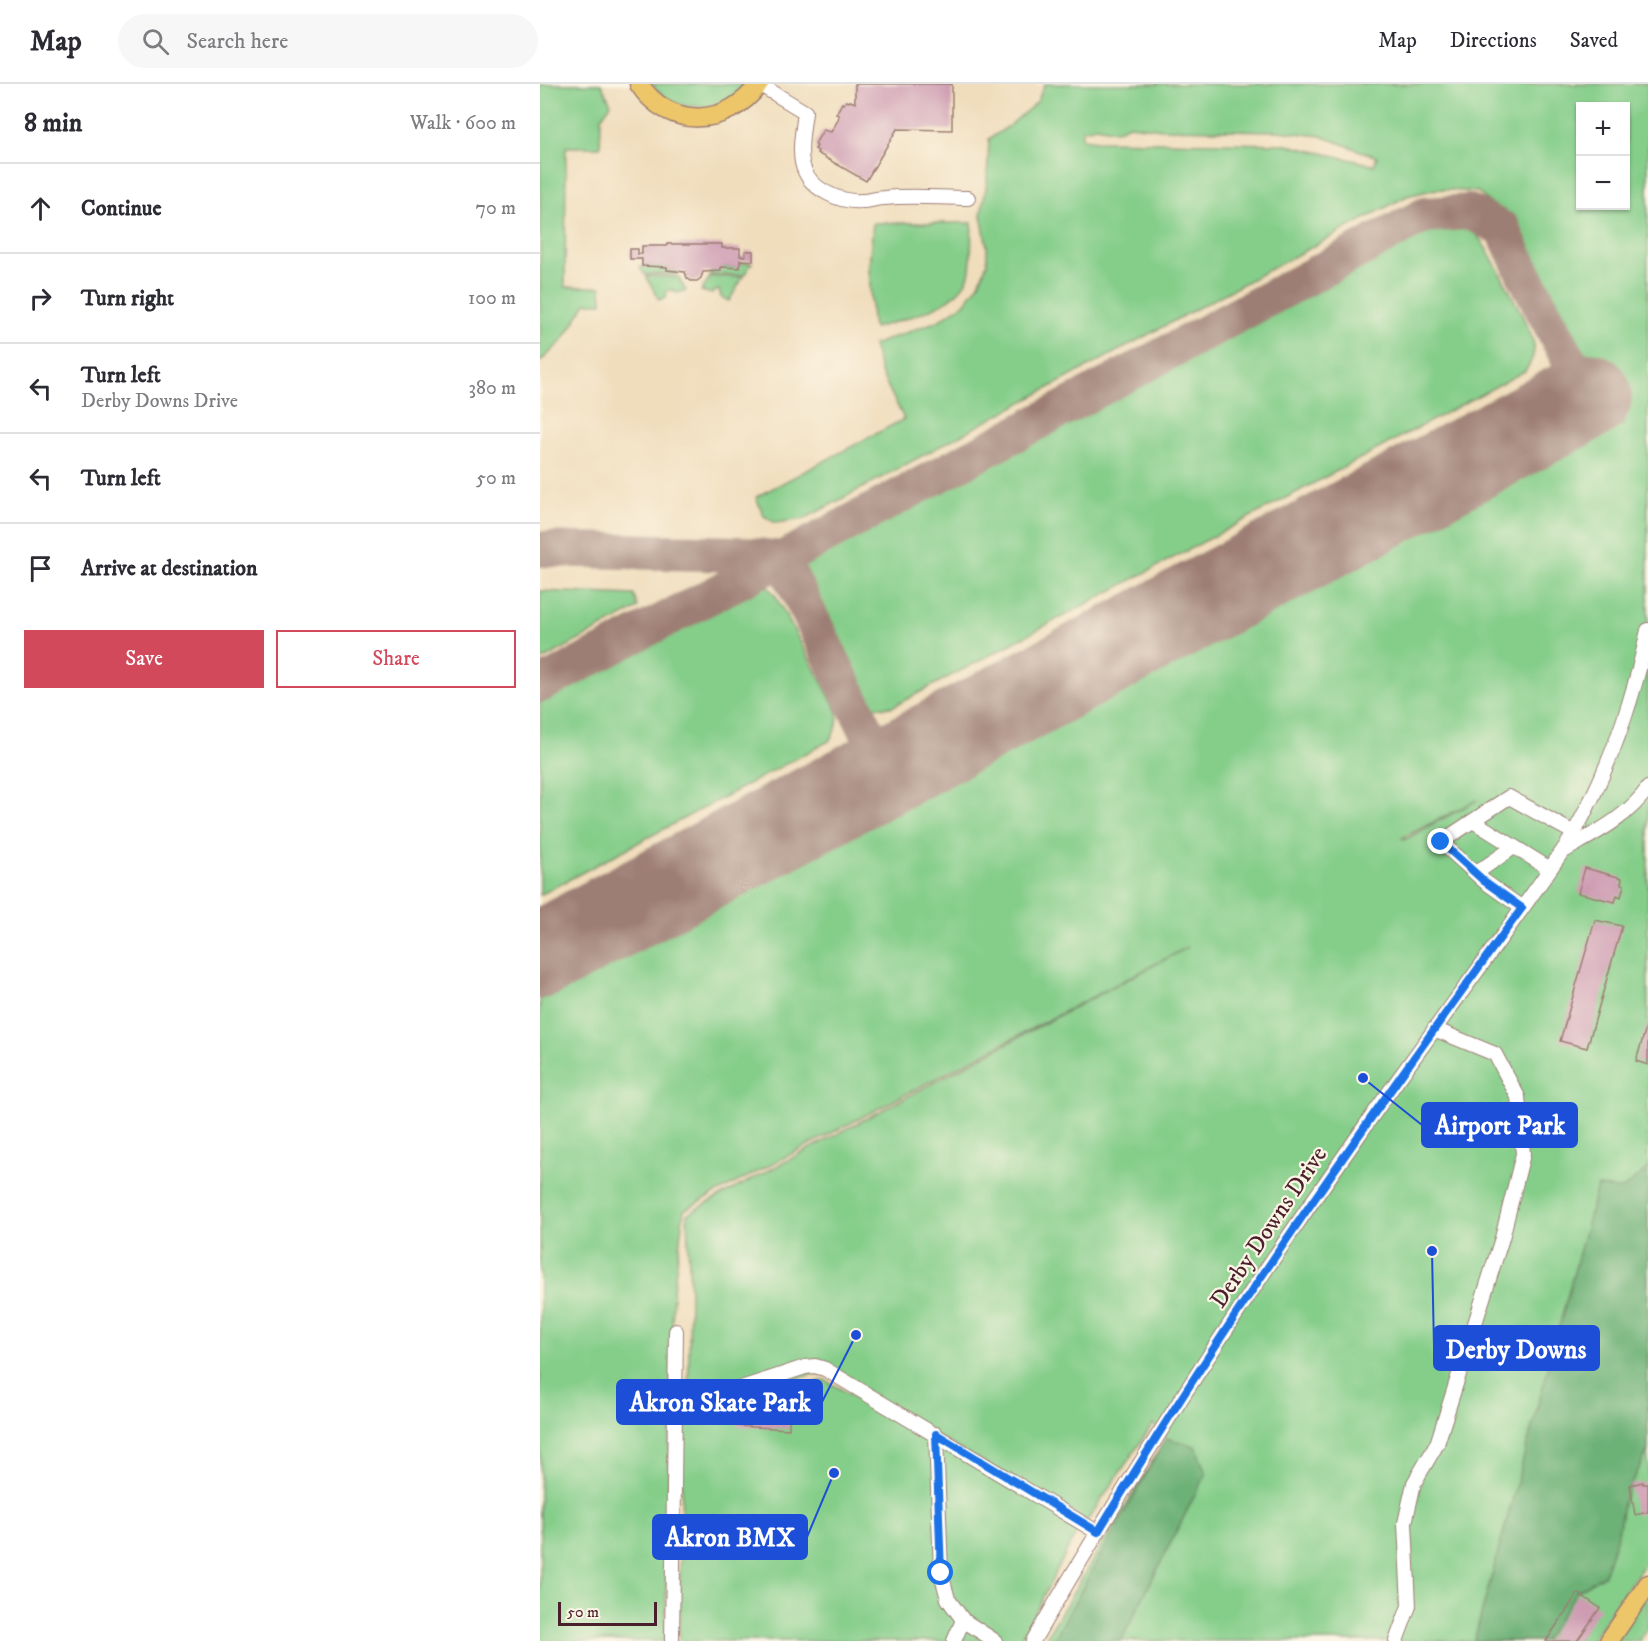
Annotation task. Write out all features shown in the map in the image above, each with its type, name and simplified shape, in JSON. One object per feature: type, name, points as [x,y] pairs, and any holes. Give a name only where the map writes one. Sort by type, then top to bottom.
[{"type":"main road","points":[[639,84],[650,98],[667,110],[697,118],[718,115],[737,106],[759,84]]},
{"type":"main road","points":[[1609,1641],[1648,1584]]},
{"type":"street","points":[[759,84],[805,112],[801,165],[806,177],[819,189],[839,200],[968,198]]},
{"type":"street","name":"Derby Downs Drive","points":[[1033,1641],[1098,1532],[1243,1304],[1360,1132],[1562,853],[1574,833],[1616,742],[1636,681],[1648,630]]},
{"type":"street","name":"Derby Downs Drive","points":[[1562,853],[1610,825],[1632,808],[1648,788]]},
{"type":"street","points":[[1522,908],[1476,873],[1441,842],[1509,796],[1574,833]]},
{"type":"street","points":[[1473,821],[1550,870]]},
{"type":"street","points":[[1476,873],[1514,847]]},
{"type":"street","points":[[1396,1641],[1409,1606],[1405,1523],[1414,1483],[1437,1444],[1502,1238],[1523,1154],[1518,1097],[1496,1054],[1434,1029]]},
{"type":"street","points":[[672,1641],[676,1331]]},
{"type":"street","points":[[675,1410],[805,1367],[815,1366],[825,1369],[936,1434],[1098,1532]]},
{"type":"street","points":[[936,1434],[941,1573],[948,1599],[963,1620],[995,1641]]},
{"type":"street","points":[[954,1641],[963,1620]]},
{"type":"green space","points":[[540,84],[601,84],[611,104],[601,118],[600,147],[566,147],[565,287],[601,287],[602,303],[586,303],[563,340],[540,362]]},
{"type":"green space","points":[[652,84],[746,84],[725,100],[712,105],[699,106],[672,101]]},
{"type":"green space","points":[[1045,84],[1648,84],[1648,1559],[1591,1641],[1044,1641],[1166,1438],[1153,1424],[1087,1521],[827,1374],[813,1374],[688,1408],[690,1296],[687,1214],[1188,947],[684,1210],[673,1291],[665,1641],[540,1641],[540,1000],[1624,424],[1511,223],[1478,192],[1437,189],[1407,196],[804,519],[775,523],[764,516],[756,497],[904,419],[881,373],[873,345],[938,321],[965,303],[979,284],[987,263],[987,246],[981,215],[987,183],[989,139],[1009,126],[1037,102]],"holes":[[[1129,125],[1162,129],[1279,131],[1321,136],[1377,157],[1374,165],[1283,144],[1082,139],[1082,130],[1097,127],[1116,131]],[[1477,800],[1404,840],[1402,838]]]},
{"type":"green space","points":[[1445,221],[1461,224],[1475,233],[1508,287],[1534,345],[1532,359],[1525,371],[894,706],[884,708],[875,706],[859,695],[804,586],[800,571],[807,556],[817,548],[1416,228],[1428,223]]},
{"type":"green space","points":[[873,223],[972,223],[971,264],[966,282],[957,293],[931,309],[874,328],[869,267]]},
{"type":"green space","points":[[740,263],[752,263],[744,275],[710,275],[712,271],[721,267],[740,268]]},
{"type":"green space","points":[[640,267],[667,267],[667,270],[676,270],[677,274],[644,274]]},
{"type":"green space","points":[[646,276],[678,277],[686,291],[676,293],[669,290],[666,292],[667,296],[659,300]]},
{"type":"green space","points":[[710,277],[743,277],[729,301],[721,297],[719,290],[712,294],[701,291]]},
{"type":"green space","points":[[747,583],[768,587],[775,595],[837,711],[838,720],[829,741],[540,895],[540,692]]},
{"type":"green space","points":[[540,591],[634,595],[638,608],[540,661]]},
{"type":"green space","points":[[1648,1168],[1648,1450],[1624,1499],[1618,1533],[1604,1575],[1577,1591],[1544,1641],[1474,1641],[1597,1187],[1623,1189]]},
{"type":"green space","points":[[825,1380],[1080,1526],[1020,1641],[679,1641],[683,1419]]},
{"type":"green space","points":[[1166,1438],[1195,1446],[1206,1473],[1121,1641],[1053,1641]]},
{"type":"green space","points":[[1648,1593],[1648,1629],[1639,1641],[1615,1641]]},
{"type":"building","points":[[855,84],[952,84],[952,130],[897,129],[866,181],[817,153],[815,149],[817,146],[815,144],[823,130],[831,132],[838,120],[839,115],[836,114],[842,103],[850,101],[855,103]]},
{"type":"building","points":[[667,244],[722,244],[722,248],[740,248],[740,256],[745,256],[745,251],[753,251],[753,261],[740,260],[740,268],[721,267],[721,271],[703,272],[697,281],[691,281],[685,272],[667,270],[667,267],[642,266],[642,259],[630,259],[630,249],[638,249],[638,254],[642,254],[642,246],[667,246]]},
{"type":"building","points":[[1585,868],[1622,878],[1621,884],[1624,885],[1621,897],[1617,895],[1615,902],[1578,893]]},
{"type":"building","points":[[1595,920],[1622,926],[1587,1048],[1560,1041]]},
{"type":"building","points":[[1648,1021],[1648,1065],[1636,1061]]},
{"type":"building","points":[[738,1405],[761,1406],[761,1411],[789,1412],[789,1429],[737,1426]]},
{"type":"building","points":[[1643,1482],[1643,1484],[1648,1484],[1648,1512],[1635,1515],[1630,1485]]},
{"type":"building","points":[[1578,1593],[1600,1608],[1577,1641],[1546,1641]]},
{"type":"taxiway","points":[[540,685],[782,559],[1425,215],[1470,212],[1503,229],[1588,396]]},
{"type":"taxiway","points":[[540,549],[741,554],[782,559],[887,771]]},
{"type":"runway","points":[[540,955],[1588,396]]},
{"type":"place","name":"Airport Park","points":[[1363,1078]]},
{"type":"place","name":"Derby Downs","points":[[1432,1251]]},
{"type":"place","name":"Akron Skate Park","points":[[856,1335]]},
{"type":"place","name":"Akron BMX","points":[[834,1473]]},
{"type":"route","points":[[941,1573],[936,1434],[1098,1532],[1293,1229],[1522,908],[1484,881],[1441,842]]}]
